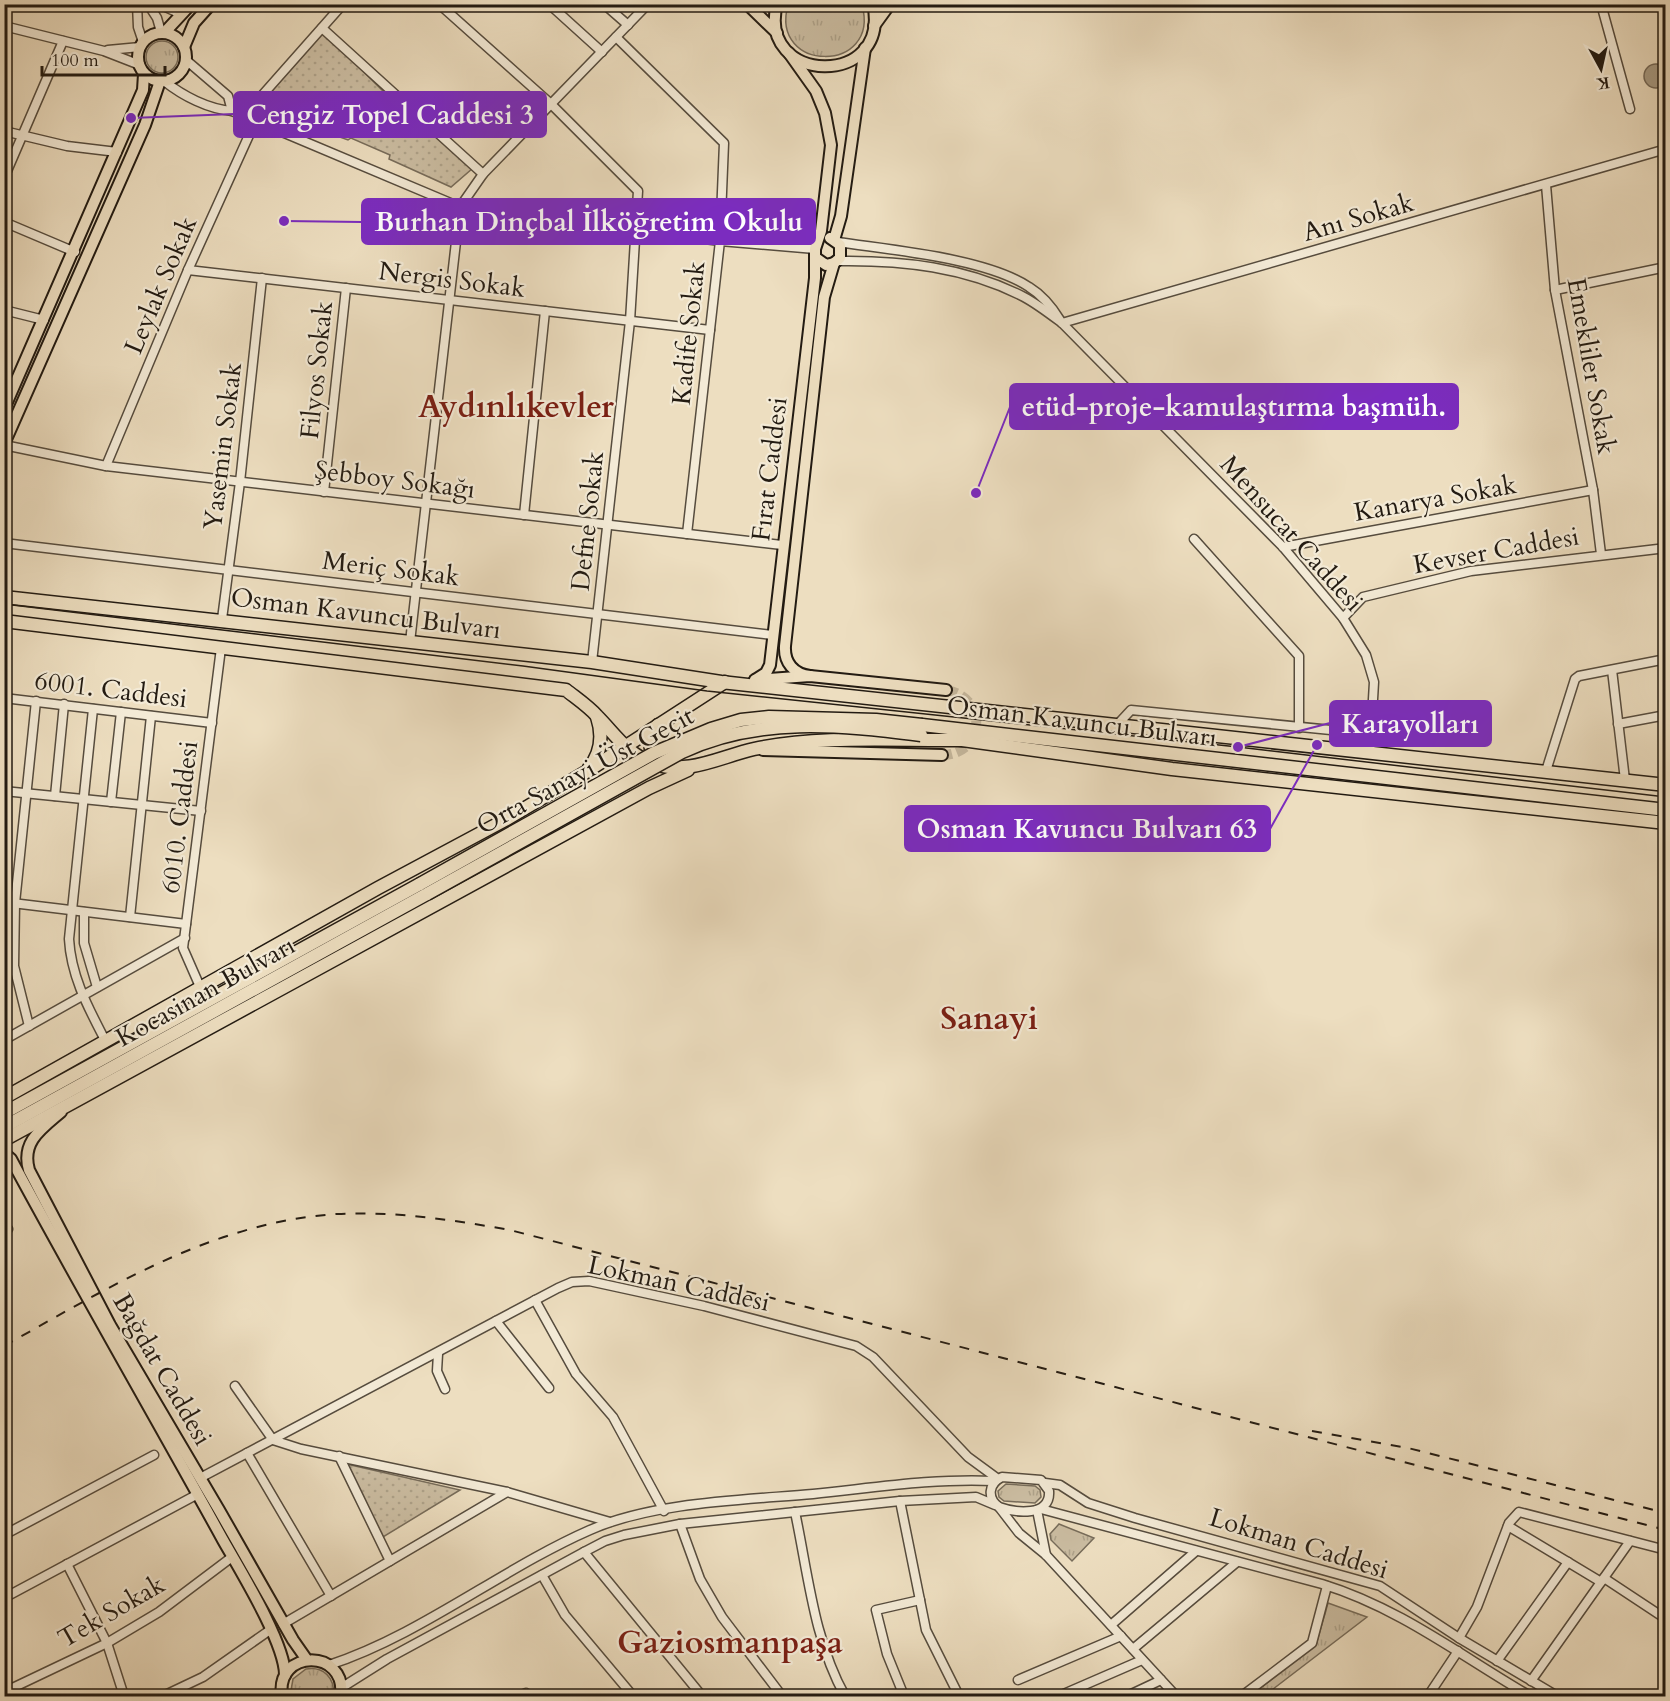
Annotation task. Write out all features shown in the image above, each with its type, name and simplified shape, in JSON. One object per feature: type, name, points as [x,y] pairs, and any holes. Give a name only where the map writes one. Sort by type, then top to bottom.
[{"type":"highway","name":"Osman Kavuncu Bulvarı","points":[[4,597],[222,619],[592,662],[721,682]]},
{"type":"highway","name":"Osman Kavuncu Bulvarı","points":[[4,621],[566,690],[595,713]]},
{"type":"highway","points":[[4,1098],[505,820],[586,772],[721,682],[755,680]]},
{"type":"highway","points":[[721,682],[1370,751],[1665,785]]},
{"type":"highway","points":[[595,713],[624,746],[643,759],[676,768],[698,766]]},
{"type":"highway","points":[[586,772],[600,747],[600,726],[595,713]]},
{"type":"highway","name":"Orta Sanayi Üst Geçit","points":[[424,889],[654,753],[711,729],[741,720],[769,717],[876,720],[921,730]]},
{"type":"highway","points":[[661,722],[652,735],[650,746],[654,757],[662,766]]},
{"type":"highway","name":"Osman Kavuncu Bulvarı","points":[[921,730],[1665,810]]},
{"type":"highway","points":[[921,730],[963,740]]},
{"type":"highway","name":"Osman Kavuncu Bulvarı","points":[[963,740],[1172,769],[1665,824]]},
{"type":"highway","points":[[4,1140],[628,800],[698,766],[754,749],[814,742],[963,740]]},
{"type":"highway","points":[[604,760],[625,757],[632,761],[638,770],[635,790],[628,800]]},
{"type":"highway","name":"Kocasinan Bulvarı","points":[[4,1113],[351,921],[424,889]]},
{"type":"highway","name":"Kocasinan Bulvarı","points":[[4,1127],[354,934],[424,889]]},
{"type":"highway","points":[[277,946],[351,921]]},
{"type":"highway","points":[[319,970],[354,934]]},
{"type":"main road","points":[[5,408],[75,252],[143,90],[138,54],[142,45],[163,32],[191,4]]},
{"type":"main road","points":[[4,445],[145,125],[162,81],[179,74],[186,60],[184,47],[194,23],[211,4]]},
{"type":"main road","points":[[747,4],[777,33]]},
{"type":"main road","points":[[777,4],[777,33]]},
{"type":"main road","points":[[873,4],[874,27]]},
{"type":"main road","points":[[836,241],[865,48],[874,27],[890,4]]},
{"type":"main road","points":[[163,32],[175,37],[184,47]]},
{"type":"main road","name":"Fırat Caddesi","points":[[755,680],[766,673],[770,665],[782,545],[831,145],[825,113],[816,91],[777,33]]},
{"type":"main road","points":[[789,53],[809,65],[832,67],[854,59],[865,48]]},
{"type":"main road","points":[[142,70],[162,81]]},
{"type":"main road","points":[[826,238],[836,241],[842,249],[836,262],[826,265],[817,250],[826,238]]},
{"type":"main road","name":"Fırat Caddesi","points":[[810,676],[792,669],[785,656],[785,646],[824,297],[836,262]]},
{"type":"main road","points":[[755,680],[810,676],[946,690]]},
{"type":"main road","points":[[754,749],[942,756]]},
{"type":"main road","name":"Bağdat Caddesi","points":[[70,1105],[34,1135],[27,1151],[29,1170],[110,1325],[283,1624],[307,1660]]},
{"type":"main road","name":"Bağdat Caddesi","points":[[4,1153],[11,1159],[111,1344],[232,1557],[282,1653],[285,1675]]},
{"type":"main road","points":[[280,1693],[285,1675],[295,1665],[307,1660],[328,1665],[338,1675],[342,1693]]},
{"type":"street","points":[[104,51],[142,45],[137,4]]},
{"type":"street","points":[[148,4],[163,32]]},
{"type":"street","points":[[159,4],[181,15]]},
{"type":"street","points":[[243,117],[343,4]]},
{"type":"street","name":"Defne Sokak","points":[[439,4],[551,104],[638,191],[638,230],[630,321],[592,662]]},
{"type":"street","points":[[549,4],[602,52]]},
{"type":"street","points":[[604,4],[628,25]]},
{"type":"street","points":[[410,642],[460,207],[483,174],[648,4]]},
{"type":"street","points":[[1601,4],[1630,109]]},
{"type":"street","points":[[4,26],[104,51],[142,70]]},
{"type":"street","points":[[322,28],[483,174]]},
{"type":"street","name":"Kadife Sokak","points":[[616,37],[724,143],[720,241],[687,534]]},
{"type":"street","points":[[4,178],[63,41]]},
{"type":"street","points":[[186,60],[228,96],[232,111]]},
{"type":"street","points":[[162,81],[175,90],[217,110],[232,111],[460,207],[720,241],[817,250]]},
{"type":"street","name":"Leylak Sokak","points":[[106,466],[188,270],[255,122]]},
{"type":"street","points":[[4,131],[68,146],[117,152]]},
{"type":"street","name":"Anı Sokak","points":[[1062,323],[1665,149]]},
{"type":"street","name":"Emekliler Sokak","points":[[1546,185],[1555,290],[1593,490],[1601,554]]},
{"type":"street","points":[[4,222],[75,252]]},
{"type":"street","name":"Mensucat Caddesi","points":[[836,241],[940,257],[1003,274],[1029,286],[1051,305],[1062,323]]},
{"type":"street","name":"Mensucat Caddesi","points":[[836,262],[873,260],[936,266],[995,284],[1025,297],[1062,323],[1283,548],[1343,618],[1366,654],[1374,682],[1370,751]]},
{"type":"street","points":[[1555,290],[1665,267]]},
{"type":"street","name":"Nergis Sokak","points":[[188,270],[710,330]]},
{"type":"street","name":"Yasemin Sokak","points":[[222,619],[240,482],[261,278]]},
{"type":"street","name":"Filyos Sokak","points":[[324,492],[346,288]]},
{"type":"street","points":[[4,310],[44,320]]},
{"type":"street","points":[[525,515],[545,311]]},
{"type":"street","name":"Şebboy Sokağı","points":[[4,445],[106,466],[782,545]]},
{"type":"street","name":"Kanarya Sokak","points":[[1283,548],[1593,490]]},
{"type":"street","points":[[1194,539],[1299,656],[1299,728]]},
{"type":"street","name":"Meriç Sokak","points":[[4,543],[772,635]]},
{"type":"street","name":"Kevser Caddesi","points":[[1343,618],[1363,597],[1471,571],[1665,548]]},
{"type":"street","name":"6010. Caddesi","points":[[201,989],[183,948],[221,648]]},
{"type":"street","points":[[1546,771],[1573,683],[1579,676],[1665,659]]},
{"type":"street","points":[[1612,670],[1624,780]]},
{"type":"street","points":[[4,723],[6,698]]},
{"type":"street","name":"6001. Caddesi","points":[[6,698],[212,723]]},
{"type":"street","points":[[29,1026],[14,966],[15,903],[36,701]]},
{"type":"street","points":[[55,796],[64,704]]},
{"type":"street","points":[[93,709],[70,948],[82,996],[106,1042]]},
{"type":"street","points":[[1118,724],[1131,710],[1371,734]]},
{"type":"street","points":[[111,802],[121,712]]},
{"type":"street","points":[[1618,724],[1665,715]]},
{"type":"street","points":[[130,917],[151,716]]},
{"type":"street","points":[[4,791],[201,811]]},
{"type":"street","points":[[4,902],[186,924]]},
{"type":"street","points":[[84,912],[84,943],[97,987]]},
{"type":"street","points":[[4,1040],[185,938]]},
{"type":"street","name":"Lokman Caddesi","points":[[200,1478],[438,1354],[535,1300],[565,1285],[589,1281],[704,1306],[856,1346],[873,1357],[968,1457],[996,1480],[1006,1476],[1037,1479],[1045,1483],[1060,1485],[1088,1503],[1380,1586],[1459,1638],[1557,1696]]},
{"type":"street","points":[[535,1300],[576,1374],[613,1417],[664,1511]]},
{"type":"street","points":[[496,1321],[549,1388]]},
{"type":"street","points":[[438,1354],[437,1371],[445,1389]]},
{"type":"street","points":[[235,1386],[273,1440],[507,1492],[610,1522]]},
{"type":"street","points":[[247,1453],[331,1596]]},
{"type":"street","points":[[4,1535],[154,1455]]},
{"type":"street","points":[[339,1456],[390,1561]]},
{"type":"street","points":[[328,1665],[370,1648],[578,1535],[610,1522],[664,1511],[961,1480],[996,1480],[990,1494],[1018,1533],[1046,1555],[1176,1696]]},
{"type":"street","points":[[1045,1483],[1049,1495],[1047,1503],[1039,1510],[1046,1555]]},
{"type":"street","points":[[283,1624],[507,1492]]},
{"type":"street","points":[[4,1598],[198,1494]]},
{"type":"street","points":[[342,1693],[387,1659],[584,1552],[624,1535],[680,1524],[900,1502],[976,1497],[997,1506]]},
{"type":"street","points":[[900,1502],[926,1630],[959,1696]]},
{"type":"street","name":"Lokman Caddesi","points":[[997,1506],[1039,1510],[1327,1586],[1398,1614],[1530,1696]]},
{"type":"street","points":[[795,1512],[823,1644],[845,1696]]},
{"type":"street","points":[[1459,1638],[1477,1607],[1511,1519],[1520,1512],[1665,1550]]},
{"type":"street","points":[[680,1524],[700,1579],[722,1617],[782,1696]]},
{"type":"street","points":[[1508,1527],[1603,1580],[1665,1619]]},
{"type":"street","points":[[1531,1681],[1630,1541]]},
{"type":"street","points":[[1111,1625],[1196,1551]]},
{"type":"street","points":[[584,1552],[702,1696]]},
{"type":"street","name":"Tek Sokak","points":[[4,1692],[107,1643],[159,1612],[232,1557]]},
{"type":"street","points":[[1133,1649],[1237,1562]]},
{"type":"street","points":[[1497,1661],[1568,1562]]},
{"type":"street","points":[[67,1564],[107,1643],[124,1696]]},
{"type":"street","points":[[542,1575],[565,1615],[633,1696]]},
{"type":"street","points":[[1242,1696],[1312,1643],[1327,1586]]},
{"type":"street","points":[[904,1696],[887,1654],[876,1610],[920,1600]]},
{"type":"street","points":[[164,1696],[203,1677],[270,1629]]},
{"type":"street","points":[[1018,1680],[1121,1636]]},
{"type":"street","points":[[1428,1696],[1458,1651]]},
{"type":"street","points":[[1059,1696],[1142,1660]]},
{"type":"street","points":[[1127,1696],[1161,1680]]},
{"type":"green space","points":[[788,5],[862,5],[863,28],[856,44],[842,53],[825,56],[808,53],[794,43],[787,27]]},
{"type":"green space","points":[[322,30],[391,99],[396,96],[473,168],[451,187],[389,159],[390,155],[351,138],[348,140],[255,107]]},
{"type":"green space","points":[[162,41],[174,45],[178,57],[174,69],[162,73],[150,69],[146,57],[150,45]]},
{"type":"green space","points":[[342,1463],[460,1490],[383,1537]]},
{"type":"green space","points":[[1006,1484],[1035,1486],[1040,1490],[1041,1497],[1035,1503],[1004,1501],[999,1497],[998,1491]]},
{"type":"green space","points":[[1059,1524],[1094,1538],[1072,1561],[1051,1540],[1050,1534]]},
{"type":"green space","points":[[1328,1603],[1367,1617],[1264,1696],[1250,1696],[1316,1645]]},
{"type":"green space","points":[[306,1669],[318,1669],[327,1675],[332,1684],[333,1696],[290,1696],[293,1679]]},
{"type":"shaded area","points":[[1656,64],[1665,67],[1668,76],[1665,85],[1656,88],[1647,85],[1644,76],[1647,67]]},
{"type":"tunnel","points":[[942,755],[956,752],[967,746],[974,736],[976,725],[975,714],[970,703],[960,695],[946,690]]},
{"type":"tram line","points":[[4,604],[523,666],[707,691],[1238,747],[1666,797]]},
{"type":"railway","points":[[4,1346],[123,1280],[205,1244],[248,1230],[291,1220],[337,1214],[424,1217],[510,1230],[1666,1530]]},
{"type":"railway","points":[[1312,1431],[1408,1448],[1666,1513]]},
{"type":"place","name":"Cengiz Topel Caddesi 3","points":[[131,118]]},
{"type":"place","name":"Burhan Dinçbal İlköğretim Okulu","points":[[284,221]]},
{"type":"place","name":"etüd-proje-kamulaştırma başmüh.","points":[[976,493]]},
{"type":"place","name":"Osman Kavuncu Bulvarı 63","points":[[1317,745]]},
{"type":"place","name":"Karayolları","points":[[1238,747]]},
{"type":"district","name":"Aydınlıkevler","points":[[516,406]]},
{"type":"district","name":"Sanayi","points":[[989,1018]]},
{"type":"district","name":"Gaziosmanpaşa","points":[[730,1642]]}]
